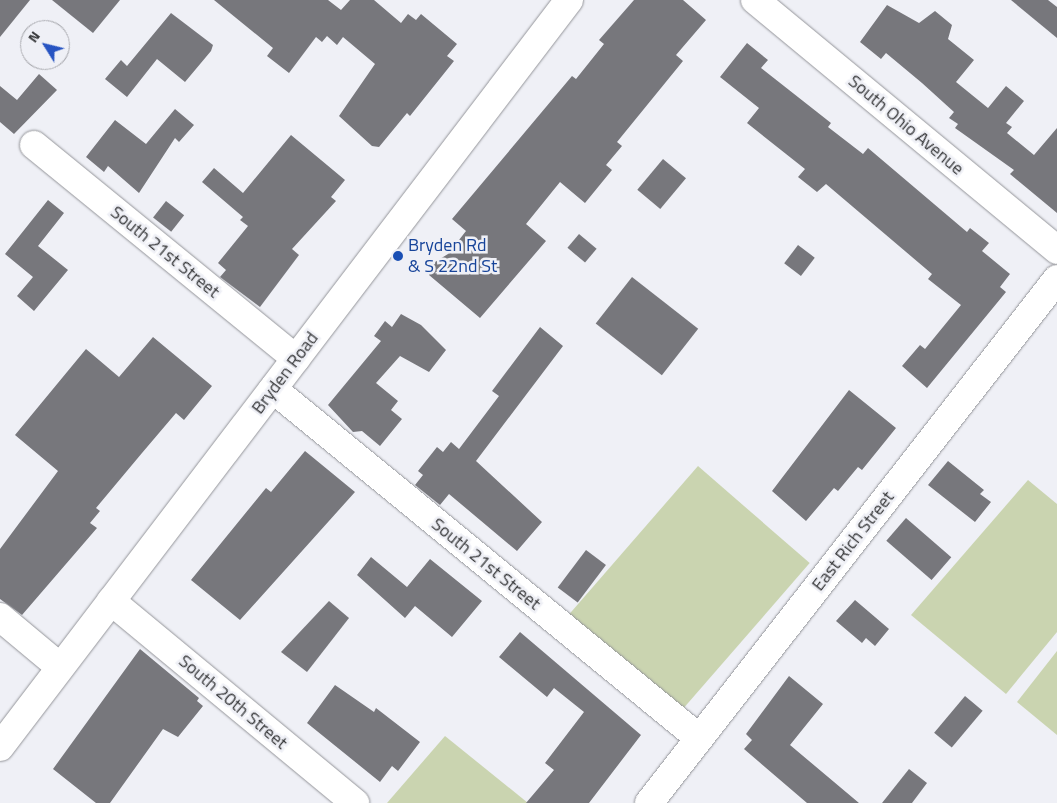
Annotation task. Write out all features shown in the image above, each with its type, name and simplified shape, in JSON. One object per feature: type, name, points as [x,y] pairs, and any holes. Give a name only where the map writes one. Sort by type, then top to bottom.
[{"type":"street","name":"Bryden Road","points":[[0,747],[569,0]]},
{"type":"street","name":"South Ohio Avenue","points":[[755,0],[1057,250]]},
{"type":"street","name":"South 21st Street","points":[[34,145],[296,359]]},
{"type":"street","name":"East Rich Street","points":[[649,803],[1057,279]]},
{"type":"street","name":"South 21st Street","points":[[273,389],[699,738]]},
{"type":"street","name":"South 20th Street","points":[[110,601],[355,803]]},
{"type":"street","points":[[0,617],[60,667]]},
{"type":"green space","points":[[698,466],[810,563],[680,713],[568,615]]},
{"type":"green space","points":[[1028,480],[1057,504],[1057,632],[1006,694],[911,615]]},
{"type":"green space","points":[[1057,651],[1057,735],[1017,702]]},
{"type":"green space","points":[[445,736],[528,803],[387,803]]},
{"type":"building","points":[[0,0],[30,0],[0,37]]},
{"type":"building","points":[[52,0],[120,0],[93,33]]},
{"type":"building","points":[[214,0],[328,0],[341,10],[350,0],[374,0],[401,23],[408,14],[416,20],[421,14],[457,44],[447,56],[454,61],[410,116],[407,113],[379,147],[372,146],[339,116],[375,64],[343,37],[337,45],[327,36],[322,42],[316,37],[289,73],[267,56],[273,48]]},
{"type":"building","points":[[634,0],[683,0],[706,20],[676,55],[683,61],[617,142],[622,146],[606,165],[612,170],[585,203],[560,182],[526,224],[546,241],[480,318],[429,275],[430,265],[448,254],[466,231],[452,219],[572,76],[576,79],[604,44],[599,40]]},
{"type":"building","points":[[1011,0],[1048,0],[1057,7],[1057,38]]},
{"type":"building","points":[[887,5],[919,23],[935,11],[952,25],[948,39],[974,60],[956,82],[988,108],[1006,86],[1024,101],[1006,123],[1012,127],[1007,133],[1034,155],[1057,128],[1057,213],[1010,174],[1014,170],[955,128],[958,124],[949,118],[954,112],[922,83],[886,53],[881,59],[860,42]]},
{"type":"building","points":[[171,13],[213,45],[211,51],[185,82],[157,59],[127,97],[105,79],[121,60],[127,66]]},
{"type":"building","points":[[747,43],[768,60],[761,68],[831,123],[828,127],[863,154],[868,148],[967,232],[970,228],[989,243],[982,251],[1010,274],[1000,287],[1006,292],[927,388],[902,366],[920,345],[925,349],[961,305],[928,279],[932,274],[826,184],[817,192],[798,177],[805,169],[747,123],[759,108],[720,77]]},
{"type":"building","points":[[39,74],[57,90],[14,134],[0,122],[0,86],[17,100]]},
{"type":"building","points":[[175,109],[194,125],[179,142],[175,138],[139,193],[108,166],[104,172],[86,157],[115,120],[146,144]]},
{"type":"building","points":[[291,135],[345,180],[331,197],[336,201],[292,249],[299,255],[260,307],[220,277],[226,270],[218,263],[248,226],[240,220],[243,217],[202,182],[214,168],[243,193]]},
{"type":"building","points":[[663,159],[686,178],[660,209],[637,190]]},
{"type":"building","points":[[48,200],[64,213],[38,246],[68,270],[34,311],[17,296],[33,277],[5,254]]},
{"type":"building","points":[[166,201],[184,215],[171,232],[153,218]]},
{"type":"building","points":[[579,234],[597,249],[585,263],[567,248]]},
{"type":"building","points":[[798,245],[815,258],[801,276],[784,263]]},
{"type":"building","points":[[632,277],[698,329],[662,375],[596,323]]},
{"type":"building","points":[[401,314],[421,325],[446,350],[429,372],[400,356],[376,383],[398,401],[391,410],[402,419],[380,446],[362,431],[353,432],[328,405],[381,341],[374,336],[385,321],[392,327]]},
{"type":"building","points":[[540,327],[563,346],[476,461],[542,522],[517,551],[449,494],[440,505],[415,485],[423,475],[418,471],[437,447],[443,452],[451,442],[459,449],[499,396],[492,391]]},
{"type":"building","points":[[153,337],[212,386],[184,420],[176,413],[96,508],[100,511],[90,523],[97,528],[22,615],[0,599],[0,549],[58,471],[15,435],[86,349],[119,377]]},
{"type":"building","points":[[849,390],[896,428],[862,470],[858,467],[838,491],[834,488],[806,521],[772,491]]},
{"type":"building","points":[[305,451],[355,492],[240,620],[191,580],[266,488],[271,492]]},
{"type":"building","points":[[948,461],[984,490],[980,494],[991,502],[975,522],[928,485]]},
{"type":"building","points":[[906,518],[951,557],[932,580],[886,541]]},
{"type":"building","points":[[586,550],[606,565],[578,603],[558,588]]},
{"type":"building","points":[[371,557],[407,587],[430,559],[482,601],[452,637],[415,606],[405,618],[357,575]]},
{"type":"building","points":[[855,600],[889,629],[875,646],[866,638],[862,643],[836,621]]},
{"type":"building","points":[[329,601],[349,618],[307,672],[281,652]]},
{"type":"building","points":[[520,632],[641,735],[589,803],[526,803],[554,770],[545,763],[584,712],[554,688],[547,697],[499,657]]},
{"type":"building","points":[[140,649],[199,698],[197,701],[203,706],[178,737],[163,729],[110,803],[96,803],[53,769]]},
{"type":"building","points":[[789,676],[823,704],[790,745],[859,803],[807,803],[744,749],[752,740],[746,734]]},
{"type":"building","points":[[335,685],[374,712],[376,708],[420,742],[398,771],[392,766],[380,782],[307,723]]},
{"type":"building","points":[[965,696],[983,711],[952,748],[934,733]]},
{"type":"building","points":[[909,769],[927,783],[912,803],[882,803]]},
{"type":"place","name":"Bryden Rd & S 22nd St","points":[[398,256]]}]
